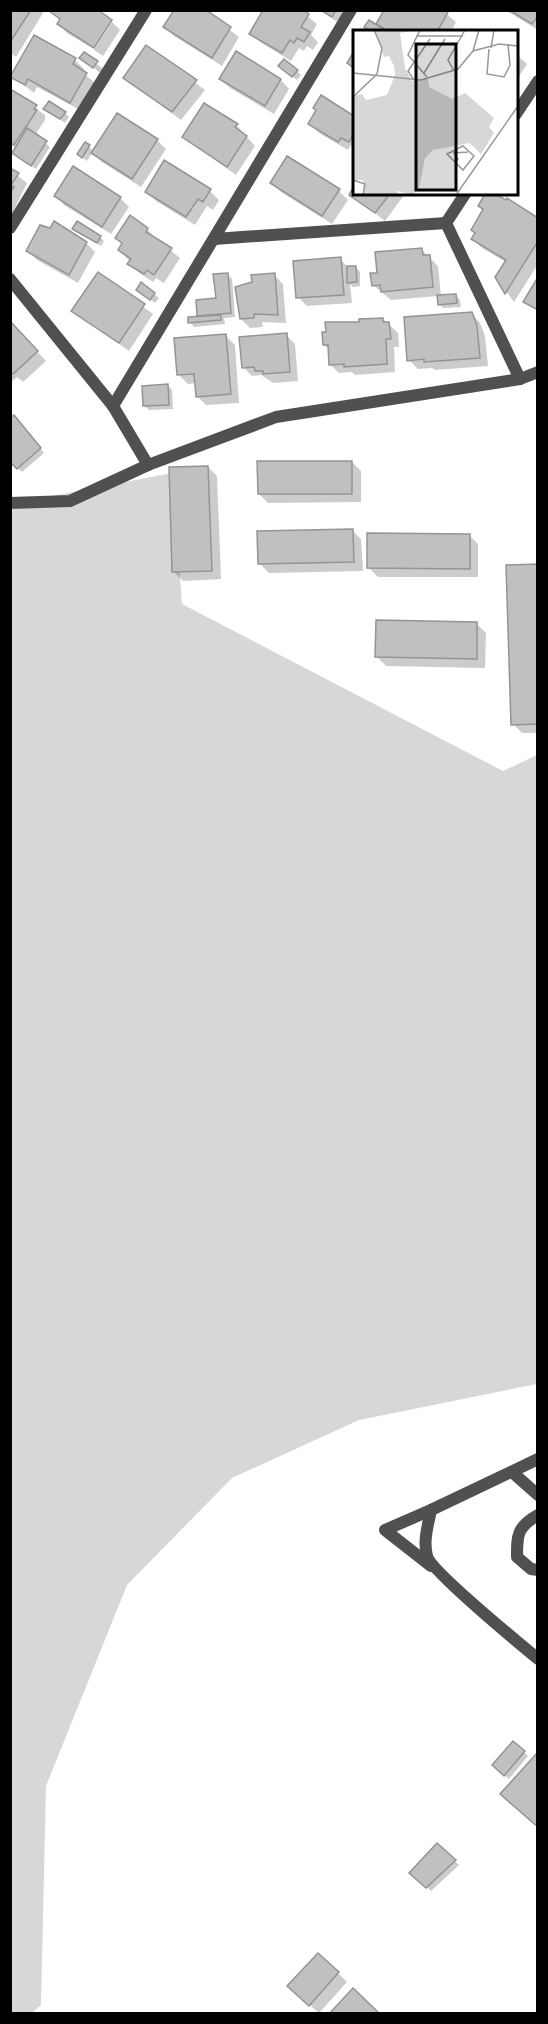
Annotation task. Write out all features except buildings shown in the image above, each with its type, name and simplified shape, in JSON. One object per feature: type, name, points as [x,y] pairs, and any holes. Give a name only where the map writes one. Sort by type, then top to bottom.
[{"type":"street","points":[[10,228],[146,10]]},
{"type":"street","points":[[113,406],[351,10]]},
{"type":"street","points":[[518,111],[537,81]]},
{"type":"street","points":[[446,223],[464,195]]},
{"type":"street","points":[[214,239],[446,223]]},
{"type":"street","points":[[446,223],[520,379]]},
{"type":"street","points":[[10,279],[113,406],[148,465]]},
{"type":"street","points":[[10,503],[70,501],[148,465],[276,417],[520,379],[537,372]]},
{"type":"street","points":[[536,1657],[441,1574],[385,1530],[537,1459]]},
{"type":"street","points":[[512,1472],[537,1495]]},
{"type":"street","points":[[431,1510],[426,1536],[427,1557],[441,1574]]},
{"type":"street","points":[[537,1515],[527,1522],[517,1536],[518,1557],[531,1569],[537,1570]]},
{"type":"shaded area","points":[[172,473],[182,604],[503,771],[537,755],[537,1384],[359,1420],[232,1478],[127,1585],[46,1786],[41,2005],[32,2013],[11,2014],[11,504]]}]
